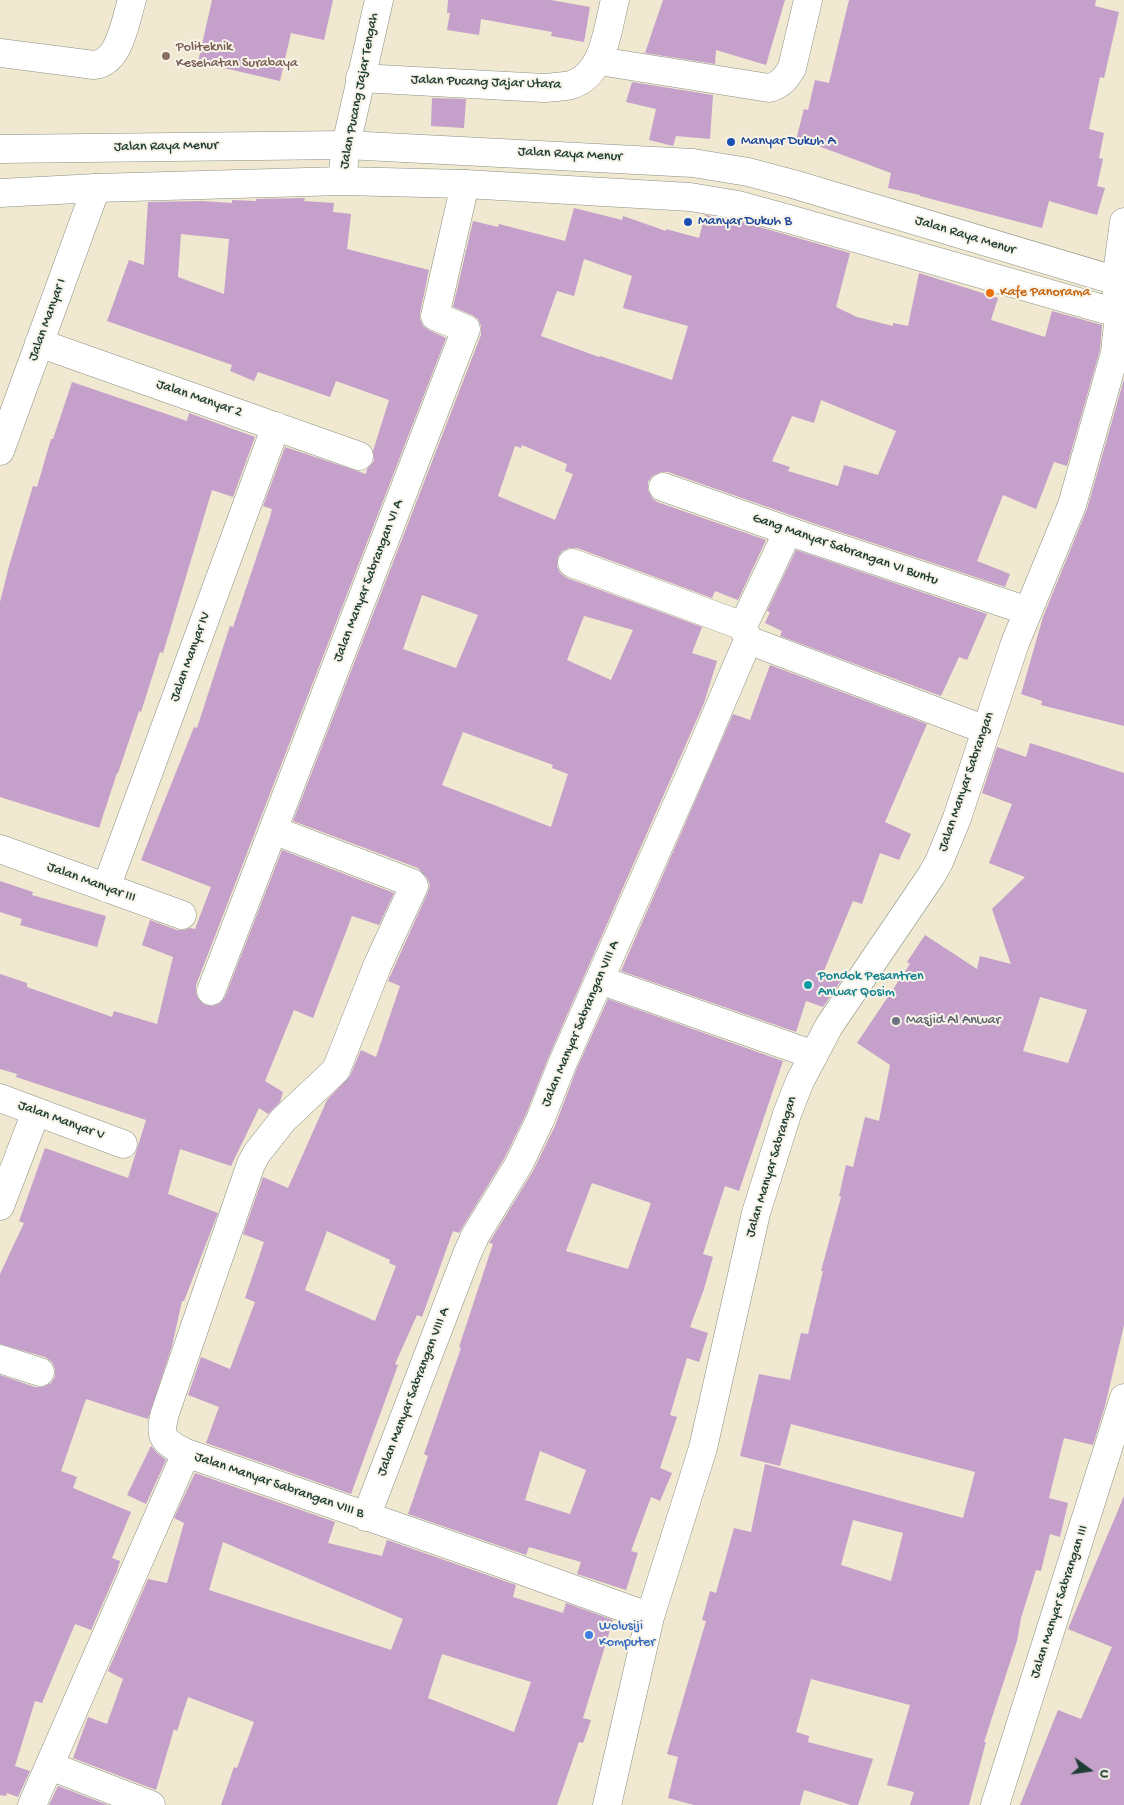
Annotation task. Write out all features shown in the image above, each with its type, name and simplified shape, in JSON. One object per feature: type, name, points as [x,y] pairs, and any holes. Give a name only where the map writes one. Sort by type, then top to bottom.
[{"type":"street","points":[[0,53],[94,64],[104,63],[116,50],[132,0]]},
{"type":"street","name":"Jalan Pucang Jajar Tengah","points":[[342,181],[346,145],[379,0]]},
{"type":"street","name":"Jalan Pucang Jajar Utara","points":[[360,78],[544,88],[562,87],[582,80],[599,61],[615,0]]},
{"type":"street","points":[[599,61],[769,88],[787,77],[792,68],[808,0]]},
{"type":"street","name":"Jalan Raya Menur","points":[[0,149],[346,145],[663,160],[721,166],[793,184],[1120,282]]},
{"type":"street","points":[[0,193],[96,188],[342,181],[465,184],[663,195],[714,200],[796,221],[1121,314]]},
{"type":"street","name":"Jalan Manyar Sabrangan VI A","points":[[212,991],[466,329],[435,316],[465,184]]},
{"type":"street","name":"Jalan Manyar I","points":[[0,452],[96,188]]},
{"type":"street","name":"Jalan Manyar Sabrangan","points":[[607,1805],[650,1616],[703,1448],[756,1213],[787,1114],[800,1081],[829,1026],[914,903],[939,862],[958,818],[1015,643],[1072,505],[1114,359],[1121,314],[1120,282],[1124,222]]},
{"type":"street","name":"Jalan Manyar 2","points":[[39,343],[359,456]]},
{"type":"street","name":"Jalan Manyar IV","points":[[106,888],[276,426]]},
{"type":"street","name":"Gang Manyar Sabrangan VI Buntu","points":[[663,487],[1028,611]]},
{"type":"street","name":"Jalan Manyar Sabrangan VIII A","points":[[366,1517],[467,1254],[475,1236],[519,1164],[699,755],[745,633],[788,531]]},
{"type":"street","points":[[572,563],[986,730]]},
{"type":"street","points":[[186,1453],[166,1442],[163,1433],[163,1421],[251,1164],[257,1153],[283,1120],[336,1070],[378,964],[414,886],[412,883],[273,830]]},
{"type":"street","name":"Jalan Manyar III","points":[[0,849],[182,915]]},
{"type":"street","points":[[600,980],[814,1055]]},
{"type":"street","name":"Jalan Manyar V","points":[[0,1098],[123,1144]]},
{"type":"street","points":[[0,1206],[36,1112]]},
{"type":"street","points":[[0,1359],[40,1372]]},
{"type":"street","name":"Jalan Manyar Sabrangan III","points":[[995,1805],[1124,1398]]},
{"type":"street","name":"Jalan Manyar Sabrangan VIII B","points":[[32,1805],[186,1453],[366,1517],[501,1562],[650,1616]]},
{"type":"street","points":[[50,1766],[151,1805]]},
{"type":"building","points":[[212,0],[333,0],[324,40],[291,33],[280,81],[198,62]]},
{"type":"building","points":[[448,0],[551,0],[590,7],[584,42],[551,36],[552,32],[481,19],[479,35],[447,30],[450,13],[447,13]]},
{"type":"building","points":[[663,0],[785,0],[766,65],[716,50],[715,64],[645,53]]},
{"type":"building","points":[[849,0],[1096,0],[1095,6],[1119,12],[1104,78],[1100,77],[1089,129],[1104,133],[1099,158],[1103,159],[1097,186],[1105,188],[1097,215],[1049,201],[1042,228],[888,188],[891,173],[813,144],[796,140],[804,109],[808,110],[815,80],[829,83]]},
{"type":"building","points":[[632,82],[713,95],[710,139],[676,136],[673,146],[649,140],[656,109],[626,102]]},
{"type":"building","points":[[432,98],[466,99],[464,128],[431,126]]},
{"type":"building","points":[[305,198],[304,201],[334,203],[333,212],[351,214],[347,249],[429,270],[420,319],[423,326],[446,338],[196,985],[196,993],[199,1000],[205,1005],[213,1006],[220,1003],[225,997],[282,850],[394,893],[379,925],[352,916],[313,1018],[294,1010],[265,1081],[283,1092],[280,1102],[268,1114],[259,1108],[231,1166],[180,1149],[168,1194],[218,1213],[184,1301],[182,1301],[172,1346],[148,1419],[86,1399],[61,1471],[77,1477],[73,1488],[131,1512],[112,1558],[120,1561],[117,1571],[91,1630],[75,1624],[42,1703],[35,1701],[15,1766],[30,1771],[18,1797],[7,1793],[6,1796],[0,1795],[0,1375],[35,1387],[43,1387],[51,1383],[55,1377],[55,1369],[52,1362],[45,1357],[0,1344],[0,1274],[24,1223],[19,1221],[45,1148],[128,1178],[146,1120],[16,1077],[17,1074],[0,1069],[0,974],[27,983],[27,987],[112,1017],[114,1011],[157,1024],[173,957],[142,945],[150,920],[177,930],[195,929],[211,887],[141,860],[194,727],[197,728],[230,626],[233,627],[272,509],[263,506],[285,447],[366,474],[367,469],[374,461],[373,451],[389,400],[336,381],[330,397],[258,372],[254,381],[230,371],[232,365],[107,321],[129,260],[144,265],[148,202],[202,201],[232,203],[232,200],[256,201],[256,199]],"holes":[[[181,234],[229,239],[224,294],[178,277]]]},
{"type":"building","points":[[574,208],[622,220],[623,216],[666,231],[666,229],[699,238],[705,215],[735,220],[850,253],[836,307],[857,317],[893,326],[893,323],[908,326],[919,273],[998,298],[991,320],[1045,337],[1052,311],[1102,325],[1100,350],[1067,466],[1054,462],[1036,509],[1003,495],[977,561],[1010,574],[1005,587],[668,472],[661,472],[652,476],[648,482],[648,490],[652,498],[657,502],[766,540],[738,600],[715,591],[712,598],[577,548],[569,548],[562,551],[558,557],[557,566],[560,573],[567,578],[702,627],[692,653],[717,661],[704,703],[549,1056],[526,1114],[505,1157],[459,1233],[453,1231],[422,1317],[417,1315],[395,1364],[398,1365],[351,1494],[206,1443],[219,1407],[188,1395],[201,1357],[230,1369],[255,1302],[245,1298],[264,1242],[243,1234],[263,1177],[288,1188],[327,1100],[350,1076],[361,1050],[376,1057],[400,986],[388,981],[430,885],[427,878],[418,868],[293,821],[481,335],[481,326],[478,319],[453,307],[473,221],[498,227],[499,224],[565,241]],"holes":[[[584,259],[632,276],[623,308],[688,326],[672,380],[541,336],[557,291],[574,296]],[[821,400],[896,431],[878,475],[844,465],[838,486],[788,471],[790,467],[772,461],[792,416],[814,423]],[[522,445],[567,464],[565,471],[573,474],[555,520],[498,496],[515,446],[521,448]],[[422,595],[478,615],[456,668],[403,649]],[[584,616],[633,630],[611,680],[567,660]],[[463,732],[553,765],[552,768],[568,774],[551,827],[442,785]],[[327,1231],[390,1260],[389,1263],[396,1266],[375,1321],[305,1290]]]},
{"type":"building","points":[[1124,379],[1124,726],[1041,705],[1042,701],[1021,694],[1043,617],[1087,509]]},
{"type":"building","points":[[72,382],[187,421],[189,413],[255,437],[233,497],[212,490],[163,653],[160,652],[141,712],[139,711],[99,828],[0,797],[0,602],[33,486],[37,487],[51,439],[53,439]]},
{"type":"building","points":[[796,550],[987,614],[967,660],[959,657],[941,696],[780,636],[782,631],[765,623],[770,612],[767,611]]},
{"type":"building","points":[[770,665],[927,724],[885,822],[911,834],[899,860],[880,853],[862,904],[853,901],[823,973],[842,979],[823,1007],[806,1001],[796,1032],[621,971],[733,714],[750,720]]},
{"type":"building","points":[[1030,743],[1124,773],[1124,1325],[1105,1406],[1093,1445],[1064,1438],[1049,1498],[1068,1503],[1060,1537],[1050,1534],[1041,1571],[1036,1570],[1021,1618],[1017,1641],[984,1742],[986,1742],[969,1805],[910,1805],[914,1792],[887,1785],[910,1705],[811,1679],[796,1732],[809,1736],[808,1742],[873,1759],[858,1805],[851,1805],[804,1790],[800,1805],[694,1805],[668,1798],[678,1757],[667,1754],[706,1621],[702,1620],[710,1591],[716,1593],[734,1528],[751,1532],[765,1464],[963,1518],[975,1472],[791,1424],[780,1466],[740,1456],[759,1374],[790,1380],[801,1333],[808,1334],[823,1271],[821,1271],[841,1197],[839,1196],[846,1165],[853,1167],[865,1117],[879,1121],[890,1065],[857,1043],[910,964],[907,962],[925,935],[977,969],[980,956],[1011,964],[992,909],[1025,877],[989,863],[1012,804],[982,793],[997,747],[1026,757]],"holes":[[[1040,997],[1087,1010],[1068,1063],[1023,1051]],[[853,1520],[903,1533],[891,1581],[841,1565]]]},
{"type":"building","points":[[0,881],[33,892],[32,895],[106,916],[97,947],[20,925],[22,919],[0,912]]},
{"type":"building","points":[[608,999],[783,1061],[739,1191],[725,1186],[703,1254],[713,1257],[690,1327],[708,1333],[699,1362],[687,1358],[670,1415],[677,1417],[660,1468],[672,1473],[660,1501],[651,1497],[631,1551],[638,1553],[626,1590],[577,1574],[581,1562],[529,1547],[526,1555],[408,1514],[428,1456],[424,1454],[461,1348],[459,1347],[493,1244],[489,1243],[533,1171],[555,1126],[577,1068]],"holes":[[[592,1183],[651,1203],[628,1269],[566,1251]],[[540,1451],[586,1470],[570,1514],[525,1500]]]},
{"type":"building","points":[[151,1446],[166,1460],[146,1504],[127,1495]]},
{"type":"building","points":[[195,1473],[335,1522],[328,1543],[382,1556],[387,1540],[516,1585],[513,1597],[563,1613],[566,1603],[613,1620],[583,1718],[591,1720],[583,1743],[579,1742],[557,1805],[221,1805],[234,1767],[237,1768],[254,1722],[188,1697],[177,1731],[174,1729],[156,1790],[73,1758],[88,1717],[107,1724],[123,1679],[108,1671],[148,1579],[167,1583],[184,1523],[174,1518]],"holes":[[[223,1542],[403,1619],[391,1650],[209,1590]],[[442,1654],[531,1682],[514,1732],[428,1698]]]},
{"type":"building","points":[[1124,1496],[1124,1805],[1020,1805],[1058,1710],[1081,1719],[1112,1647],[1068,1629]]},
{"type":"building","points":[[58,1786],[108,1805],[49,1805]]},
{"type":"place","name":"Politeknik Kesehatan Surabaya","points":[[166,56]]},
{"type":"place","name":"Manyar Dukuh A","points":[[731,142]]},
{"type":"place","name":"Manyar Dukuh B","points":[[688,222]]},
{"type":"place","name":"Kafe Panorama","points":[[990,293]]},
{"type":"place","name":"Pondok Pesantren Anwar Qosim","points":[[808,985]]},
{"type":"place","name":"Masjid Al Anwar","points":[[896,1021]]},
{"type":"place","name":"Wolusiji Komputer","points":[[589,1635]]}]
